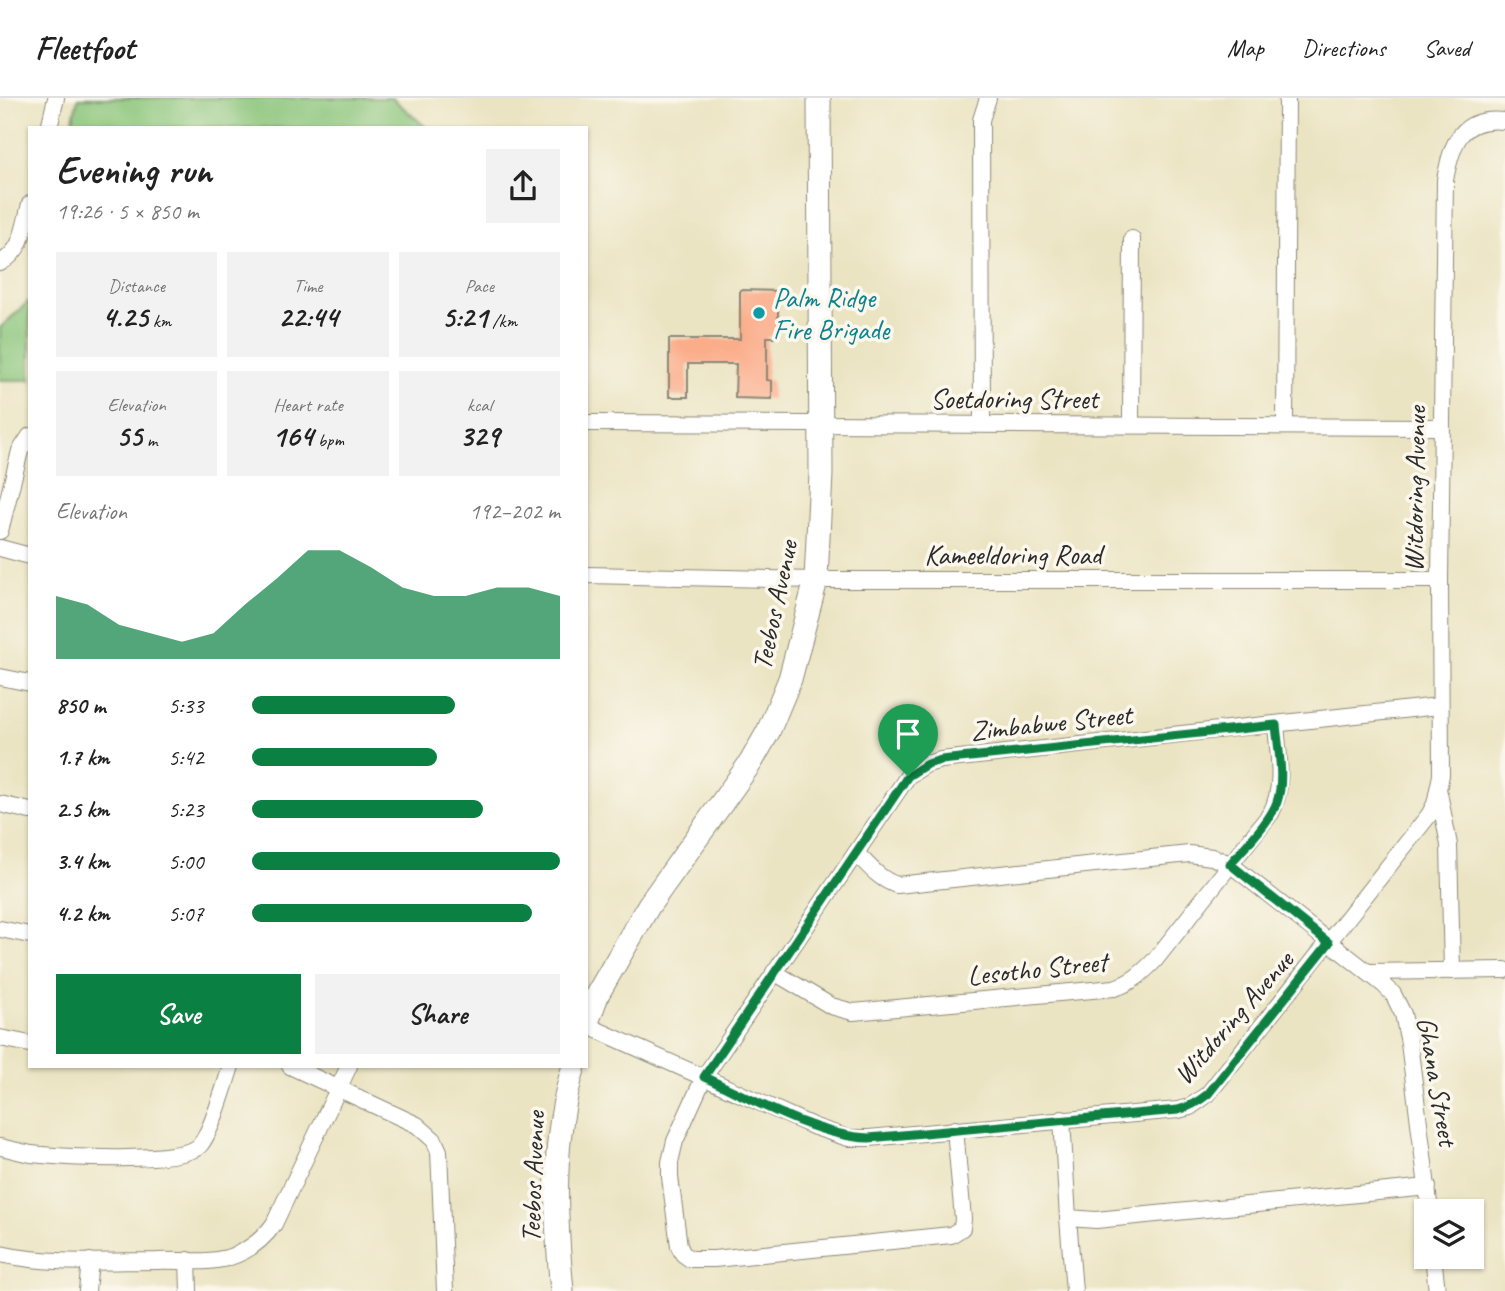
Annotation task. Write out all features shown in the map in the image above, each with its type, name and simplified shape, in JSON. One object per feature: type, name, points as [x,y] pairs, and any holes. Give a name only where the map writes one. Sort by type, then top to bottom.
[{"type":"street","points":[[49,126],[56,98]]},
{"type":"street","name":"Teebos Avenue","points":[[588,1020],[598,993],[649,905],[751,761],[768,732],[790,679],[816,580],[821,517],[819,98]]},
{"type":"street","points":[[982,424],[981,120],[988,98]]},
{"type":"street","points":[[1285,425],[1287,98]]},
{"type":"street","name":"Witdoring Avenue","points":[[588,1026],[815,1127],[848,1138],[1178,1110],[1190,1107],[1208,1094],[1429,815],[1438,791],[1441,775],[1439,706],[1445,180],[1452,151],[1467,126],[1481,121],[1505,121]]},
{"type":"street","points":[[0,263],[11,257],[19,247],[28,212]]},
{"type":"street","points":[[1131,424],[1132,239]]},
{"type":"street","name":"Soetdoring Street","points":[[588,423],[1441,427]]},
{"type":"street","points":[[0,531],[20,451],[28,439]]},
{"type":"street","points":[[0,548],[28,555]]},
{"type":"street","name":"Kameeldoring Road","points":[[588,575],[816,580],[1440,580]]},
{"type":"street","points":[[0,677],[28,683]]},
{"type":"street","name":"Zimbabwe Street","points":[[955,1129],[963,1219],[962,1227],[957,1233],[714,1259],[690,1259],[683,1254],[677,1234],[670,1162],[675,1141],[704,1077],[908,776],[927,764],[941,760],[1439,706]]},
{"type":"street","name":"Lesotho Street","points":[[774,972],[831,1006],[853,1012],[1114,988],[1128,984],[1141,975],[1271,813],[1277,801],[1279,774],[1276,725]]},
{"type":"street","points":[[1438,791],[1449,845],[1452,971]]},
{"type":"street","points":[[0,804],[28,811]]},
{"type":"street","name":"Ghana Street","points":[[856,853],[880,877],[897,885],[1189,854],[1212,857],[1230,864],[1368,972],[1392,994],[1403,1014],[1415,1076],[1429,1187],[1096,1220],[1068,1218]]},
{"type":"street","points":[[0,929],[28,935]]},
{"type":"street","points":[[1368,972],[1505,970]]},
{"type":"street","points":[[0,1038],[28,1044]]},
{"type":"street","points":[[0,1147],[29,1154],[76,1158],[166,1157],[187,1152],[200,1145],[230,1068]]},
{"type":"street","points":[[294,1068],[417,1125],[434,1140],[439,1151],[445,1291]]},
{"type":"street","points":[[0,1254],[90,1261],[209,1262],[248,1249],[264,1238],[274,1224],[348,1068]]},
{"type":"street","name":"Teebos Avenue","points":[[562,1291],[555,1216],[556,1178],[563,1114],[573,1068]]},
{"type":"street","points":[[1062,1119],[1074,1291]]},
{"type":"street","points":[[1429,1187],[1430,1199]]},
{"type":"street","points":[[87,1291],[90,1261]]},
{"type":"street","points":[[188,1261],[190,1291]]},
{"type":"street","points":[[1434,1269],[1437,1291]]},
{"type":"green space","points":[[78,98],[392,98],[425,126],[71,126]]},
{"type":"green space","points":[[28,302],[28,380],[0,380],[0,328]]},
{"type":"building","points":[[740,290],[778,291],[778,337],[767,337],[767,380],[772,381],[772,399],[735,398],[736,364],[688,364],[688,397],[669,397],[669,339],[740,339]]},
{"type":"place","name":"Palm Ridge Fire Brigade","points":[[759,313]]},
{"type":"route","points":[[1276,725],[1279,774],[1277,801],[1271,813],[1230,864],[1329,943],[1208,1094],[1190,1107],[1178,1110],[848,1138],[815,1127],[704,1077],[908,776],[927,764],[941,760],[1276,725]]}]
